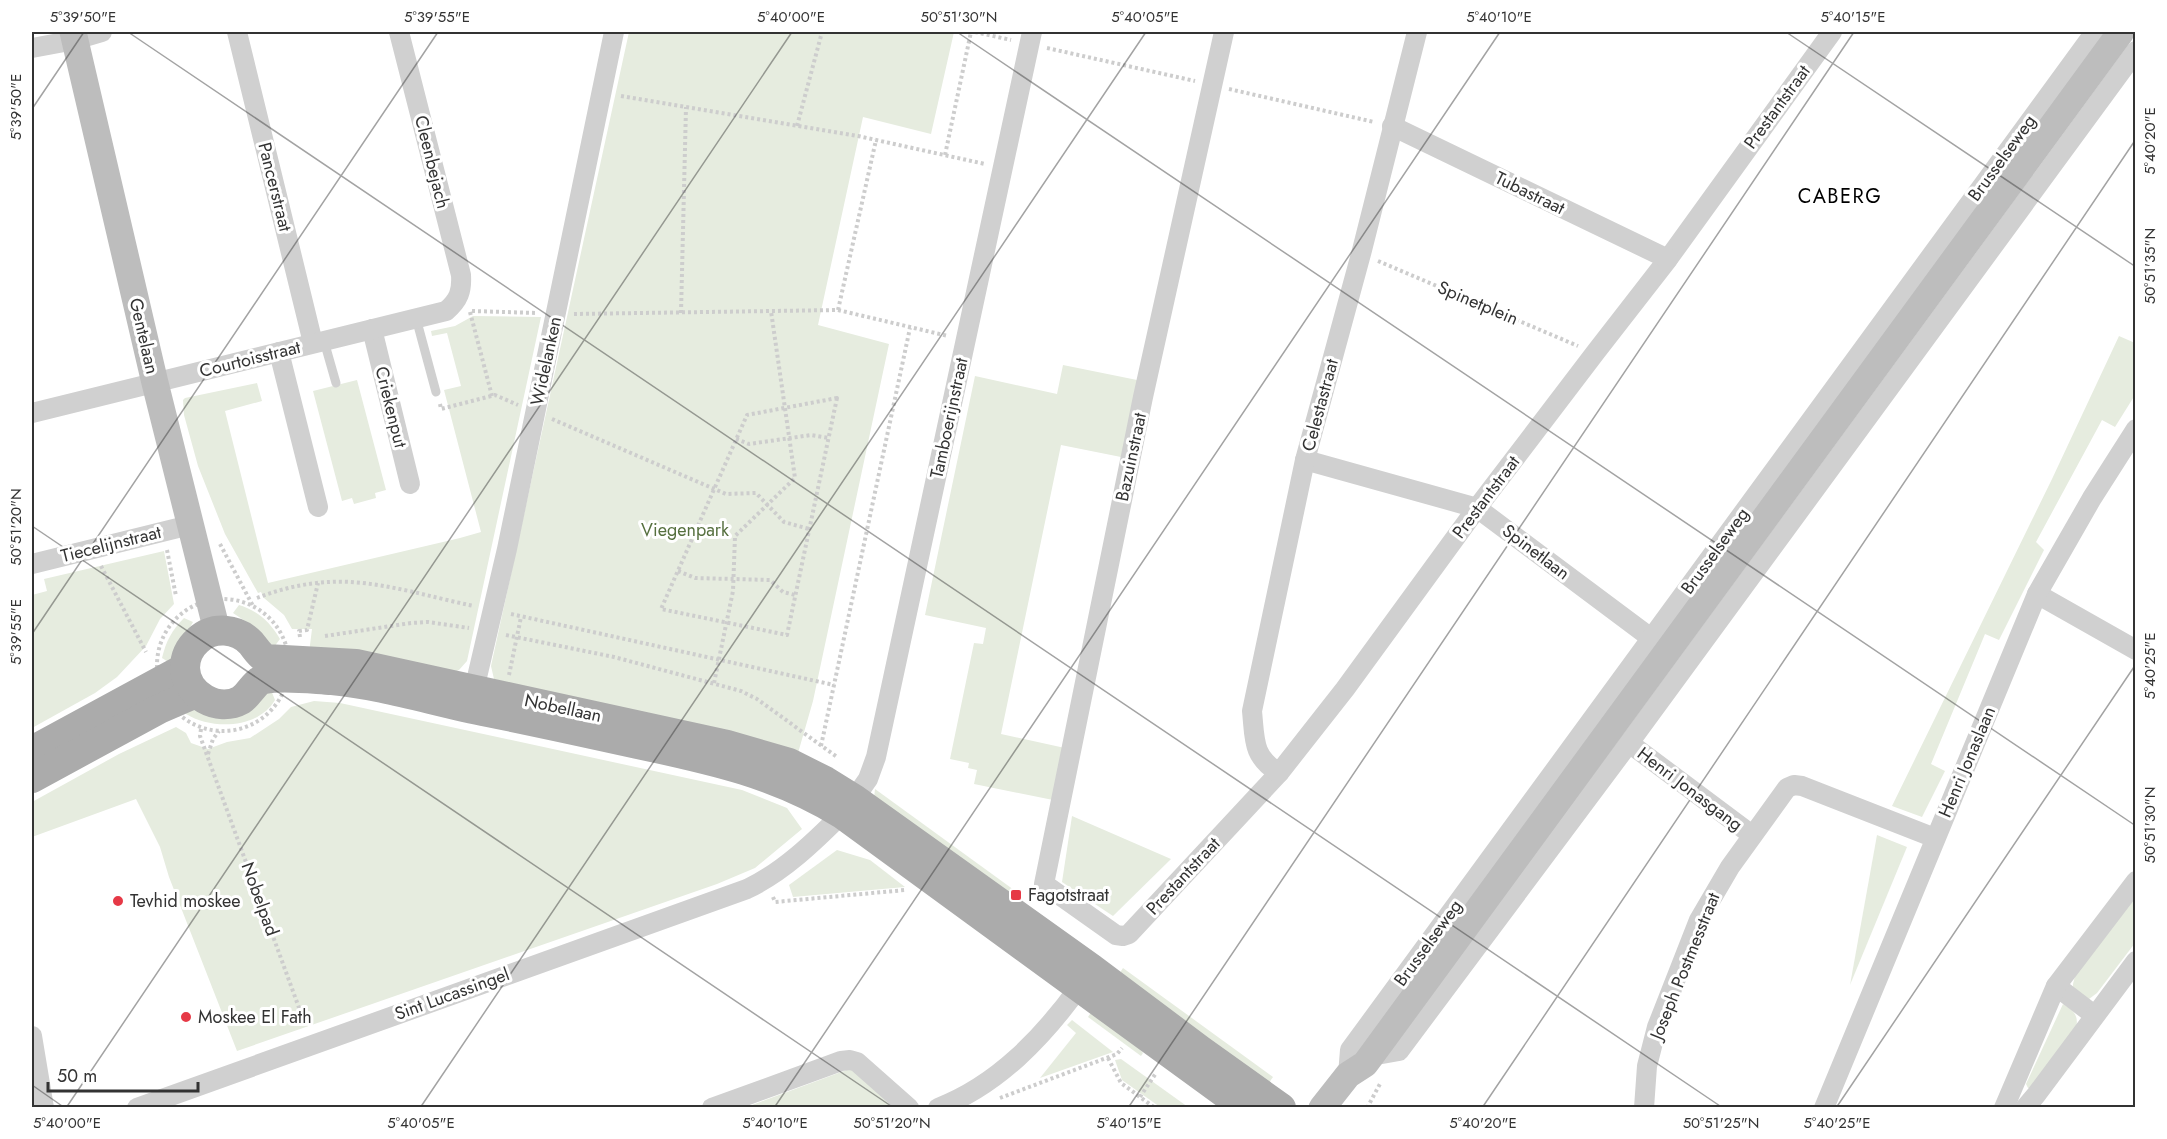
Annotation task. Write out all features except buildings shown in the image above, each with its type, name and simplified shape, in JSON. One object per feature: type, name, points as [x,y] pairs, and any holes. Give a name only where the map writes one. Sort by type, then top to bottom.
[{"type":"main road","points":[[32,751],[177,687],[215,704],[232,704],[284,667],[239,634],[217,630],[202,636],[193,645],[188,655],[177,687],[32,778]]},
{"type":"main road","name":"Nobellaan","points":[[284,667],[356,664],[620,720],[762,754],[797,768],[848,807]]},
{"type":"main road","name":"Nobellaan","points":[[284,667],[723,763],[782,782],[816,798],[848,807]]},
{"type":"main road","points":[[848,807],[1185,1066],[1245,1107]]},
{"type":"main road","points":[[848,807],[1092,969],[1281,1107]]},
{"type":"street","points":[[32,48],[74,36],[102,32]]},
{"type":"street","name":"Pancerstraat","points":[[237,32],[319,342]]},
{"type":"street","name":"Cleenbejach","points":[[399,32],[461,275],[462,302]]},
{"type":"street","name":"Widelanken","points":[[474,690],[536,412],[614,32]]},
{"type":"street","name":"Bazuinstraat","points":[[1116,934],[1044,884],[1143,397],[1224,32]]},
{"type":"street","name":"Celestastraat","points":[[1279,773],[1265,764],[1256,750],[1252,711],[1305,460],[1361,254],[1417,32]]},
{"type":"street","name":"Prestantstraat","points":[[1116,934],[1123,936],[1129,934],[1279,773],[1345,690],[1477,508],[1594,352],[1668,259],[1832,32]]},
{"type":"street","name":"Brusselseweg","points":[[1345,1107],[1359,1084],[1361,1065],[1350,1050],[2095,32]]},
{"type":"street","name":"Brusselseweg","points":[[1322,1107],[1361,1065],[2121,32]]},
{"type":"street","name":"Gentelaan","points":[[74,36],[155,383],[217,630]]},
{"type":"street","name":"Tamboerijnstraat","points":[[848,807],[872,771],[876,757],[1031,38]]},
{"type":"street","points":[[1361,1065],[1399,1051],[1629,743],[2136,51]]},
{"type":"street","name":"Tubastraat","points":[[1392,126],[1668,259]]},
{"type":"street","name":"Courtoisstraat","points":[[32,413],[446,311],[462,302]]},
{"type":"street","name":"Criekenput","points":[[372,329],[410,484]]},
{"type":"street","points":[[279,352],[318,507]]},
{"type":"street","name":"Henri Jonaslaan","points":[[1824,1107],[2037,594],[2092,498],[2136,429]]},
{"type":"street","name":"Spinetlaan","points":[[1305,460],[1477,508],[1651,638]]},
{"type":"street","name":"Tiecelijnstraat","points":[[32,564],[190,525]]},
{"type":"street","points":[[2037,594],[2136,650]]},
{"type":"street","name":"Henri Jonasgang","points":[[1629,743],[1752,835]]},
{"type":"street","name":"Joseph Postmesstraat","points":[[1644,1107],[1647,1066],[1658,1027],[1700,920],[1714,892],[1787,788],[1794,785],[1802,786],[1935,838]]},
{"type":"street","name":"Sint Lucassingel","points":[[137,1107],[747,889],[766,879],[804,850],[848,807]]},
{"type":"street","points":[[2004,1107],[2056,986],[2136,881]]},
{"type":"street","points":[[2025,1107],[2037,1095],[2136,961]]},
{"type":"street","points":[[949,1105],[994,1076],[1028,1048],[1048,1028],[1080,986]]},
{"type":"street","points":[[2056,986],[2094,1015]]},
{"type":"street","points":[[32,1035],[44,1107]]},
{"type":"street","points":[[712,1107],[841,1061],[850,1060],[856,1062],[909,1107]]},
{"type":"lane","points":[[416,318],[436,392]]},
{"type":"lane","points":[[319,342],[336,383]]},
{"type":"path","points":[[797,126],[822,32]]},
{"type":"path","points":[[945,156],[973,32],[1031,38]]},
{"type":"path","points":[[601,92],[876,140],[1003,168]]},
{"type":"path","points":[[681,313],[686,107]]},
{"type":"path","points":[[838,310],[876,140]]},
{"type":"path","name":"Spinetplein","points":[[1361,254],[1594,352]]},
{"type":"path","points":[[492,396],[462,302],[555,314],[838,310],[966,341]]},
{"type":"path","points":[[714,683],[727,623],[733,579],[735,536],[795,478],[771,311]]},
{"type":"path","points":[[821,746],[910,328]]},
{"type":"path","points":[[436,392],[441,409],[495,395],[726,494],[756,493],[784,522],[809,529]]},
{"type":"path","points":[[837,398],[787,635],[662,609],[747,415],[786,407],[837,398]]},
{"type":"path","points":[[736,439],[749,444],[811,435],[829,438]]},
{"type":"path","points":[[190,525],[218,541],[254,606]]},
{"type":"path","points":[[164,531],[176,596]]},
{"type":"path","points":[[92,549],[146,652]]},
{"type":"path","points":[[678,571],[695,578],[770,580],[783,592],[795,595]]},
{"type":"path","points":[[284,667],[274,622],[254,606],[232,599],[209,600],[188,609],[172,622],[158,650],[157,661],[177,687],[179,714],[201,729],[219,731],[250,726],[270,712],[284,667],[299,631],[307,630],[318,583]]},
{"type":"path","points":[[318,637],[411,623],[447,624],[488,631]]},
{"type":"path","points":[[719,660],[834,685]]},
{"type":"path","name":"Nobelpad","points":[[201,729],[200,736],[312,1044]]},
{"type":"path","points":[[208,754],[210,744],[219,731]]},
{"type":"path","points":[[766,879],[775,902],[911,890]]},
{"type":"path","points":[[1114,1042],[1131,1054]]},
{"type":"path","points":[[998,1098],[1108,1058],[1117,1054],[1122,1048]]},
{"type":"path","points":[[1108,1058],[1121,1083],[1155,1107]]},
{"type":"path","points":[[1148,1066],[1157,1072]]},
{"type":"path","points":[[1140,1097],[1161,1068]]},
{"type":"green space","name":"Viegenpark","points":[[629,32],[954,32],[931,134],[863,117],[818,325],[889,344],[813,701],[796,760],[494,679],[491,666]]},
{"type":"green space","points":[[473,316],[541,317],[467,661],[459,670],[451,673],[309,653],[312,629],[292,629],[284,615],[264,598],[261,592],[258,593],[225,534],[198,466],[184,415],[183,400],[257,383],[262,401],[225,411],[268,583],[481,532],[444,390],[461,386],[447,333],[432,336],[431,331],[455,326]]},
{"type":"green space","points":[[2119,336],[2135,343],[2135,395],[2115,427],[2102,420],[2036,542],[2044,550],[1999,640],[1985,634],[1931,764],[1945,771],[1922,817],[1892,806],[2052,479]]},
{"type":"green space","points":[[1063,365],[1142,381],[1126,458],[1061,445],[1001,734],[1074,750],[1063,802],[974,784],[977,770],[968,768],[969,763],[950,759],[974,643],[983,644],[986,628],[925,615],[975,376],[1057,394]]},
{"type":"green space","points":[[357,380],[386,490],[375,493],[376,498],[354,504],[352,498],[342,501],[313,391]]},
{"type":"green space","points":[[164,551],[174,604],[160,619],[146,646],[117,677],[95,693],[32,728],[32,595],[47,591],[44,579]]},
{"type":"green space","points":[[239,605],[258,614],[272,627],[280,639],[274,647],[251,625],[233,613]]},
{"type":"green space","points":[[184,618],[193,622],[170,663],[162,658],[170,636]]},
{"type":"green space","points":[[271,690],[275,700],[267,710],[258,717],[246,721],[234,724],[208,723],[186,714],[188,705]]},
{"type":"green space","points":[[314,701],[340,703],[742,790],[787,808],[802,829],[755,868],[717,884],[237,1051],[169,877],[160,847],[136,799],[32,837],[32,802],[119,754],[176,727],[186,733],[191,743],[208,749],[227,742],[250,738],[279,719],[291,707]]},
{"type":"green space","points":[[875,789],[1014,890],[1010,896],[874,798]]},
{"type":"green space","points":[[1072,816],[1171,859],[1113,916],[1062,882]]},
{"type":"green space","points":[[1877,835],[1907,847],[1850,985]]},
{"type":"green space","points":[[837,850],[870,860],[905,887],[793,897],[789,885]]},
{"type":"green space","points":[[2135,896],[2135,943],[2097,993],[2089,999],[2073,991],[2076,972]]},
{"type":"green space","points":[[1123,968],[1273,1077],[1264,1090],[1115,980]]},
{"type":"green space","points":[[2063,1004],[2075,1014],[2076,1029],[2031,1088],[2028,1088],[2026,1084]]},
{"type":"green space","points":[[1095,1007],[1118,1021],[1143,1053],[1141,1056],[1088,1017]]},
{"type":"green space","points":[[1072,1020],[1113,1052],[1040,1078],[1076,1033],[1067,1025]]},
{"type":"green space","points":[[1121,1059],[1188,1107],[1160,1107],[1122,1080],[1115,1060]]},
{"type":"green space","points":[[852,1068],[892,1103],[880,1108],[744,1108]]},
{"type":"place","name":"Fagotstraat","points":[[1016,895]]},
{"type":"place","name":"Tevhid moskee","points":[[118,901]]},
{"type":"place","name":"Moskee El Fath","points":[[186,1017]]},
{"type":"district","name":"CABERG","points":[[1840,196]]}]
